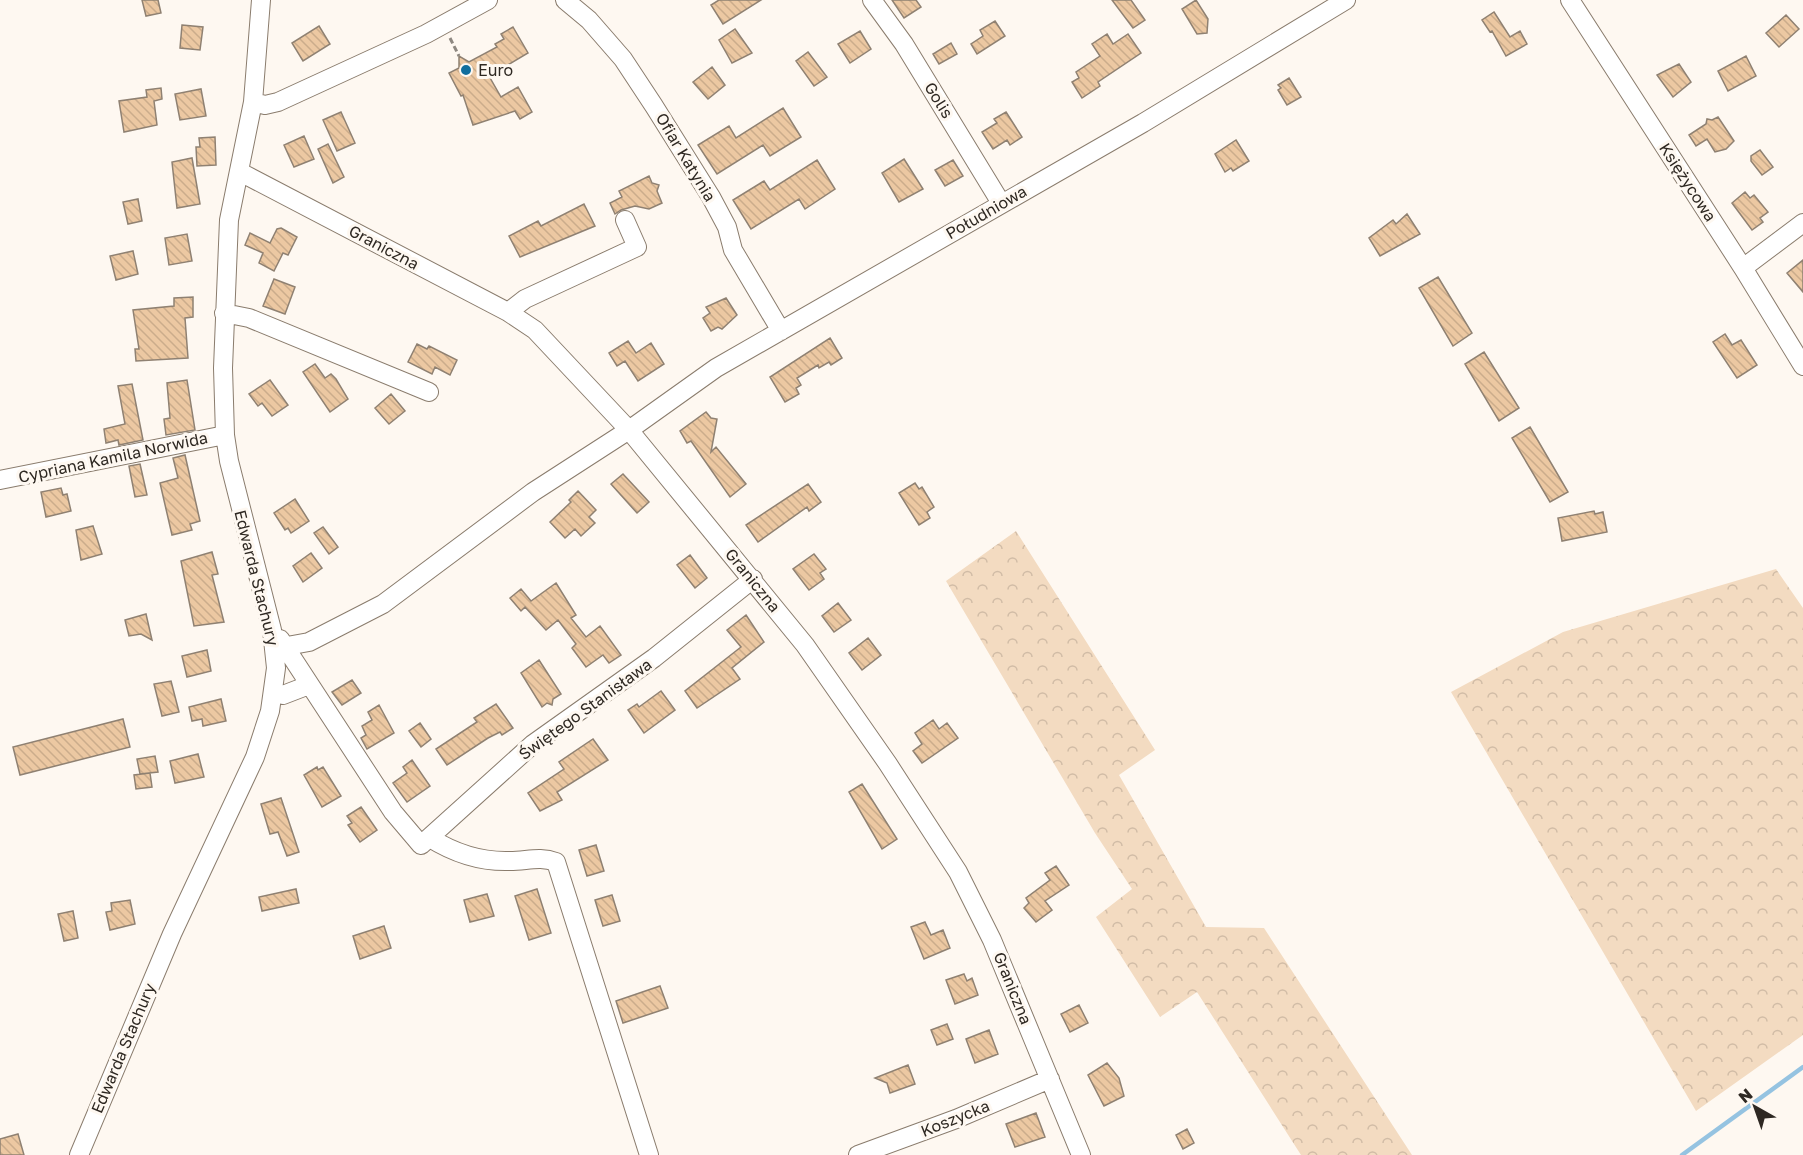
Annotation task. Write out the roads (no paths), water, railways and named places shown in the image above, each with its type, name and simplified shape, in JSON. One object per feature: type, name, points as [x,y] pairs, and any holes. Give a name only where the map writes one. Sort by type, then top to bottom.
[{"type":"street","name":"Edwarda Stachury","points":[[79,1155],[172,934],[255,757],[273,690],[276,668],[272,630],[234,486],[225,435],[224,313],[229,220],[253,102],[261,0]]},
{"type":"street","points":[[253,102],[265,105],[278,102],[443,26],[488,0]]},
{"type":"street","name":"Ofiar Katynia","points":[[565,0],[589,20],[623,59],[654,106],[711,197],[727,227],[733,250],[781,331]]},
{"type":"street","name":"Golis","points":[[872,0],[904,44],[1001,203]]},
{"type":"street","name":"Południowa","points":[[287,646],[309,642],[382,604],[533,492],[629,430],[716,368],[1143,123],[1346,0]]},
{"type":"street","name":"Księżycowa","points":[[1570,0],[1743,268],[1803,366]]},
{"type":"street","name":"Graniczna","points":[[240,172],[508,312],[535,330],[629,430],[805,645],[888,764],[958,872],[997,950],[1081,1155]]},
{"type":"street","points":[[508,312],[525,299],[637,247],[625,220]]},
{"type":"street","points":[[1743,268],[1803,223]]},
{"type":"street","points":[[224,313],[249,318],[429,393]]},
{"type":"street","name":"Cypriana Kamila Norwida","points":[[0,480],[225,435]]},
{"type":"street","name":"Świętego Stanisława","points":[[426,842],[533,744],[654,658],[753,579]]},
{"type":"street","points":[[272,630],[287,646],[309,685],[393,812],[426,842],[482,860],[511,861],[544,858],[556,862],[649,1155]]},
{"type":"street","points":[[283,695],[309,685]]},
{"type":"street","name":"Koszycka","points":[[858,1155],[956,1119],[1050,1079]]},
{"type":"waterway","points":[[1682,1155],[1803,1067]]},
{"type":"place","name":"Euro","points":[[466,70]]}]
